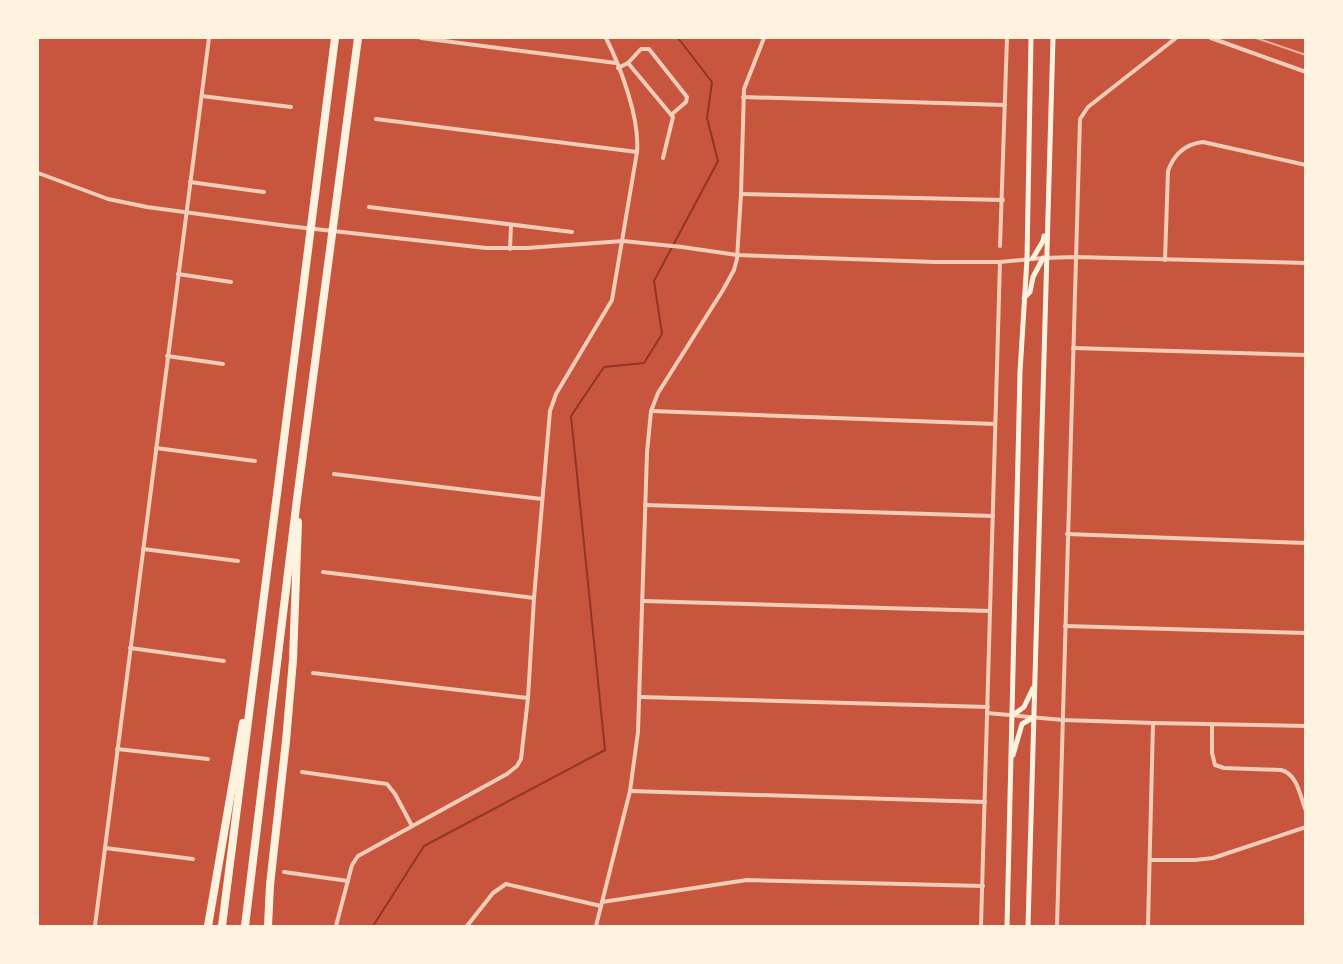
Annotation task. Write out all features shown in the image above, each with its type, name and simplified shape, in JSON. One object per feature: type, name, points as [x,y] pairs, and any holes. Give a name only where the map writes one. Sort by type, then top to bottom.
[{"type":"highway","points":[[222,927],[335,38]]},
{"type":"highway","points":[[245,927],[297,499],[358,38]]},
{"type":"highway","points":[[268,927],[271,874],[293,660],[299,539],[297,499]]},
{"type":"highway","points":[[208,927],[264,591]]},
{"type":"main road","points":[[1007,927],[1020,372],[1024,298],[1030,259],[1031,38]]},
{"type":"main road","points":[[1028,927],[1045,257],[1053,38]]},
{"type":"main road","points":[[1030,259],[1043,241],[1047,226]]},
{"type":"main road","points":[[1024,298],[1030,292],[1033,277],[1045,257]]},
{"type":"main road","points":[[1013,715],[1023,707],[1035,685]]},
{"type":"main road","points":[[1012,758],[1022,724],[1034,717]]},
{"type":"street","points":[[95,927],[209,38]]},
{"type":"street","points":[[421,38],[618,65],[628,63],[641,49],[649,50],[687,97],[686,102],[670,115]]},
{"type":"street","points":[[336,927],[352,865],[358,856],[507,774],[517,766],[523,750],[550,411],[553,400],[610,305],[617,281],[637,152],[637,126],[618,65],[606,38]]},
{"type":"street","points":[[596,927],[630,791],[638,732],[648,429],[651,411],[658,393],[734,270],[741,194],[743,97],[746,83],[764,38]]},
{"type":"street","points":[[1000,246],[1007,38]]},
{"type":"street","points":[[1056,927],[1079,128],[1083,113],[1176,38]]},
{"type":"street","points":[[1211,38],[1305,72]]},
{"type":"street","points":[[628,63],[670,115],[673,122],[663,158]]},
{"type":"street","points":[[202,96],[291,107]]},
{"type":"street","points":[[743,97],[1005,105]]},
{"type":"street","points":[[376,119],[637,152]]},
{"type":"street","points":[[1166,260],[1168,171],[1171,162],[1183,148],[1203,142],[1305,165]]},
{"type":"street","points":[[38,173],[108,199],[185,213],[478,247],[510,249],[623,241],[737,255],[935,262],[1000,262],[1045,257],[1076,257],[1305,263]]},
{"type":"street","points":[[190,182],[264,192]]},
{"type":"street","points":[[741,194],[1003,200]]},
{"type":"street","points":[[369,207],[572,232]]},
{"type":"street","points":[[510,249],[511,225]]},
{"type":"street","points":[[981,927],[1000,262]]},
{"type":"street","points":[[178,274],[231,282]]},
{"type":"street","points":[[1073,348],[1305,355]]},
{"type":"street","points":[[167,357],[224,364]]},
{"type":"street","points":[[651,411],[996,424]]},
{"type":"street","points":[[156,448],[255,461]]},
{"type":"street","points":[[334,474],[542,499]]},
{"type":"street","points":[[645,506],[993,516]]},
{"type":"street","points":[[1068,534],[1305,543]]},
{"type":"street","points":[[143,549],[238,561]]},
{"type":"street","points":[[323,572],[534,598]]},
{"type":"street","points":[[643,601],[990,611]]},
{"type":"street","points":[[1065,626],[1305,633]]},
{"type":"street","points":[[130,648],[224,661]]},
{"type":"street","points":[[313,673],[528,698]]},
{"type":"street","points":[[640,697],[988,707]]},
{"type":"street","points":[[987,713],[1062,720],[1305,726]]},
{"type":"street","points":[[1148,927],[1153,723]]},
{"type":"street","points":[[1212,725],[1215,765],[1221,768],[1281,770],[1290,773],[1295,780],[1305,811]]},
{"type":"street","points":[[117,749],[208,759]]},
{"type":"street","points":[[302,772],[387,784],[412,826]]},
{"type":"street","points":[[630,791],[985,802]]},
{"type":"street","points":[[1150,860],[1213,858],[1305,827]]},
{"type":"street","points":[[105,848],[193,859]]},
{"type":"street","points":[[284,872],[348,881]]},
{"type":"street","points":[[467,927],[493,893],[506,884],[601,904],[747,880],[982,886]]},
{"type":"waterway","points":[[373,926],[424,846],[605,750],[571,416],[604,367],[644,363],[662,334],[654,281],[718,161],[707,118],[712,82],[678,38]]},
{"type":"railway","points":[[1256,38],[1306,55]]}]
